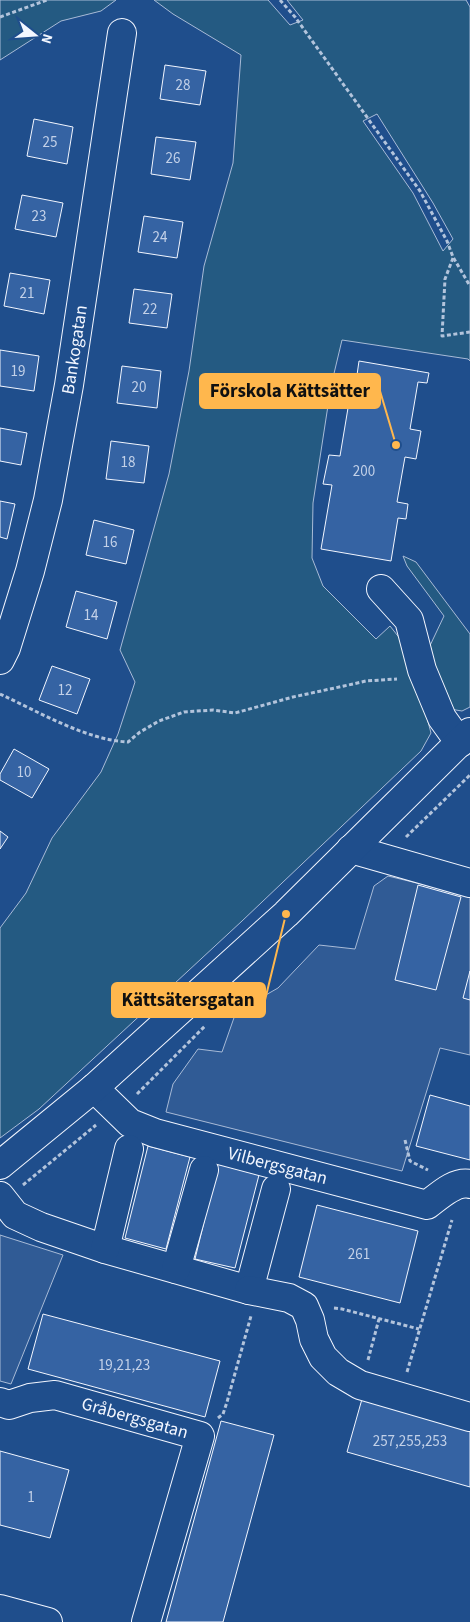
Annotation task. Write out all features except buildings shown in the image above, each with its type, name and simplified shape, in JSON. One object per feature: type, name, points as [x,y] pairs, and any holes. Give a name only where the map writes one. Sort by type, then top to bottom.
[{"type":"street","name":"Bankogatan","points":[[0,660],[6,648],[30,571],[48,500],[69,385],[122,33]]},
{"type":"street","points":[[0,1165],[94,1088],[286,914],[465,737],[442,718],[422,670],[409,620],[381,589]]},
{"type":"street","points":[[351,849],[470,884]]},
{"type":"street","name":"Vilbergsgatan","points":[[94,1088],[130,1123],[155,1133],[427,1205]]},
{"type":"street","points":[[105,1249],[129,1149]]},
{"type":"street","points":[[176,1269],[204,1170]]},
{"type":"street","points":[[427,1205],[449,1189],[466,1183],[470,1184]]},
{"type":"street","points":[[254,1291],[276,1189]]},
{"type":"street","points":[[0,1196],[15,1215],[105,1249],[254,1291],[289,1298],[304,1306],[310,1320],[314,1339],[323,1357],[338,1372],[360,1385],[470,1416]]},
{"type":"street","name":"Gråbergsgatan","points":[[0,1402],[9,1405],[30,1398],[55,1395],[200,1436],[146,1622]]},
{"type":"street","points":[[0,1609],[48,1622]]},
{"type":"path","points":[[0,17],[47,0]]},
{"type":"path","points":[[280,0],[295,16],[420,190],[447,241],[453,257],[470,286]]},
{"type":"path","points":[[453,257],[445,279],[442,336],[470,332]]},
{"type":"path","points":[[0,694],[87,734],[111,741],[128,742],[158,721],[184,712],[213,710],[235,713],[293,696],[366,681],[393,681],[422,670]]},
{"type":"path","points":[[400,1397],[454,1214],[427,1205]]},
{"type":"path","points":[[200,1436],[222,1414],[254,1291]]},
{"type":"path","points":[[304,1306],[342,1309],[419,1329]]},
{"type":"path","points":[[360,1385],[379,1319]]},
{"type":"shaded area","points":[[0,0],[116,0],[101,11],[61,21],[0,60]]},
{"type":"shaded area","points":[[154,0],[268,0],[290,25],[303,20],[287,0],[466,0],[470,7],[470,361],[468,359],[342,340],[331,386],[313,503],[312,558],[323,586],[376,639],[390,626],[409,650],[431,733],[421,751],[242,921],[39,1109],[0,1138],[0,928],[26,893],[52,838],[101,772],[118,734],[135,682],[120,650],[169,474],[189,371],[204,266],[233,163],[241,55],[173,14]],"holes":[[[377,114],[433,203],[453,239],[443,251],[413,193],[363,121]]]},
{"type":"shaded area","points":[[403,556],[416,562],[470,634],[470,707],[462,711],[450,709],[426,654],[444,616],[407,566]]},
{"type":"shaded area","points":[[388,876],[470,896],[470,1055],[440,1048],[402,1171],[166,1112],[173,1084],[198,1049],[222,1052],[236,1012],[278,988],[319,945],[355,949],[374,886]]},
{"type":"shaded area","points":[[0,1235],[63,1255],[11,1384],[0,1381]]},
{"type":"place","name":"Förskola Kättsätter","points":[[396,445]]},
{"type":"place","name":"Kättsätersgatan","points":[[286,914]]}]
